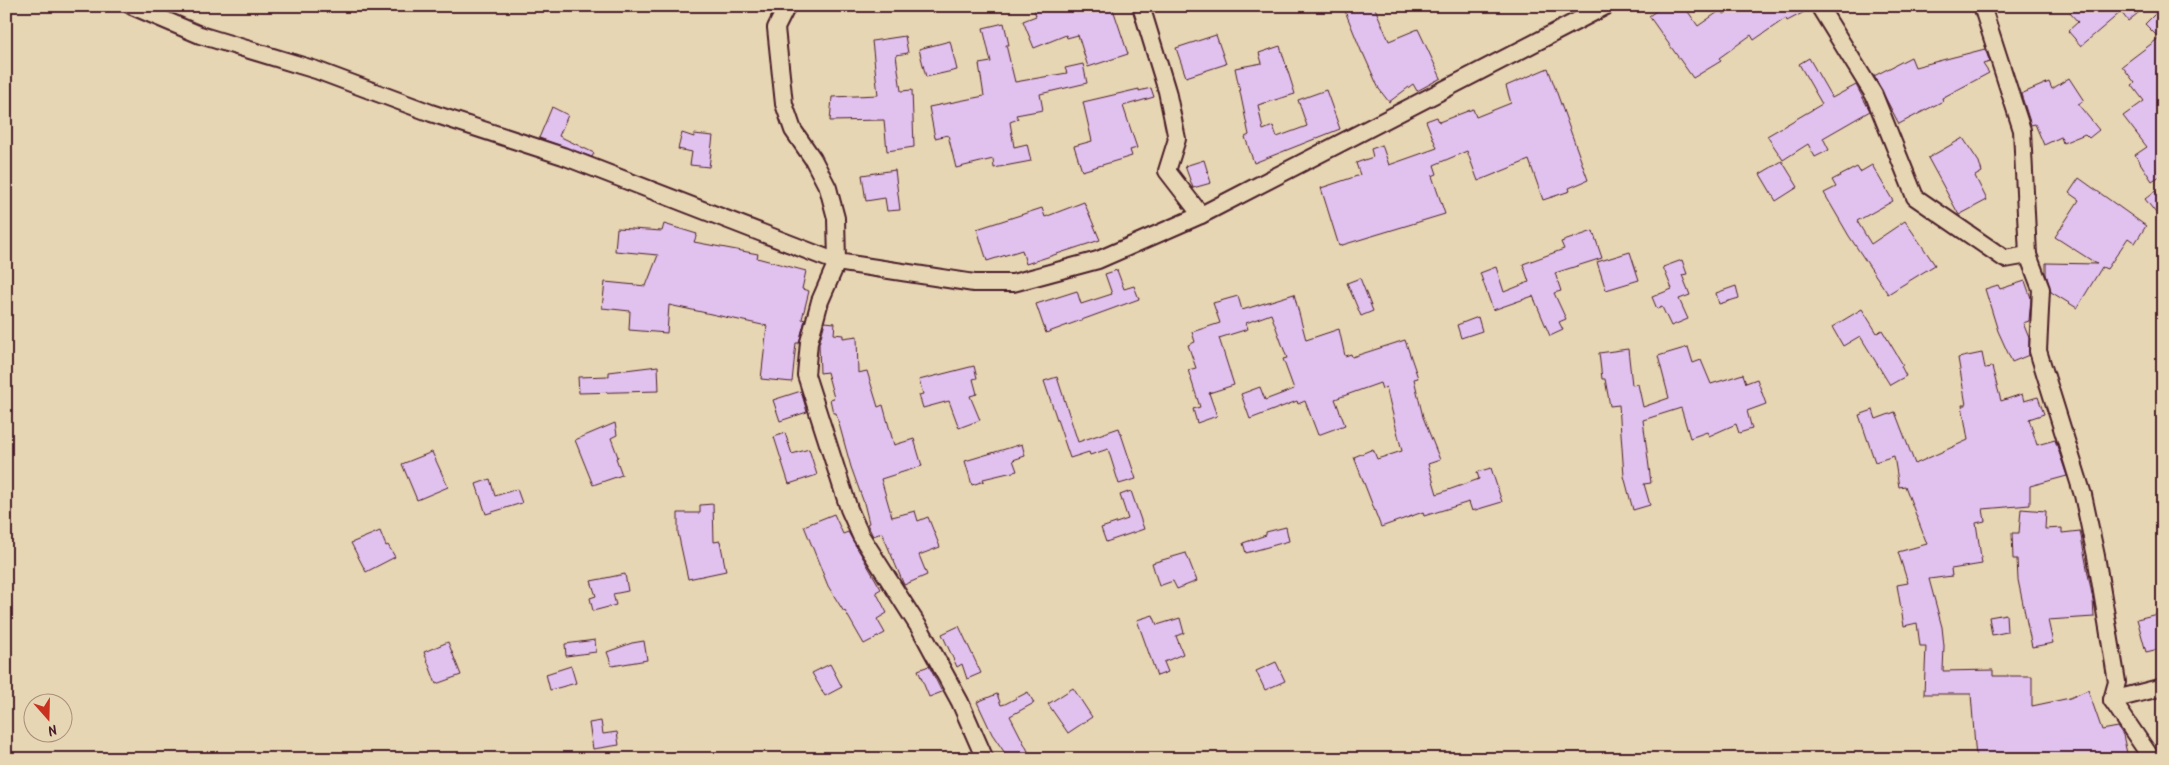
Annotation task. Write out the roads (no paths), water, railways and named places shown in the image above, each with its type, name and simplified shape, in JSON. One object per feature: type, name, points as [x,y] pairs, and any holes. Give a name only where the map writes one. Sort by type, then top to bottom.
[{"type":"street","points":[[132,6],[200,35],[316,70],[431,112],[563,156],[837,262],[974,283],[1014,283],[1098,260],[1201,215],[1606,6]]},
{"type":"street","points":[[788,6],[776,28],[784,104],[793,130],[813,159],[828,188],[836,218],[837,262],[820,301],[809,342],[806,375],[849,509],[861,536],[922,632],[960,702],[985,759]]},
{"type":"street","points":[[1141,6],[1167,91],[1177,139],[1167,171],[1201,215]]},
{"type":"street","points":[[1819,6],[1874,95],[1916,198],[2005,259],[2028,255]]},
{"type":"street","points":[[1982,6],[2022,130],[2028,255],[2041,289],[2038,351],[2083,495],[2096,556],[2116,682],[2112,700],[2152,759]]},
{"type":"street","points":[[2112,700],[2163,687]]}]
